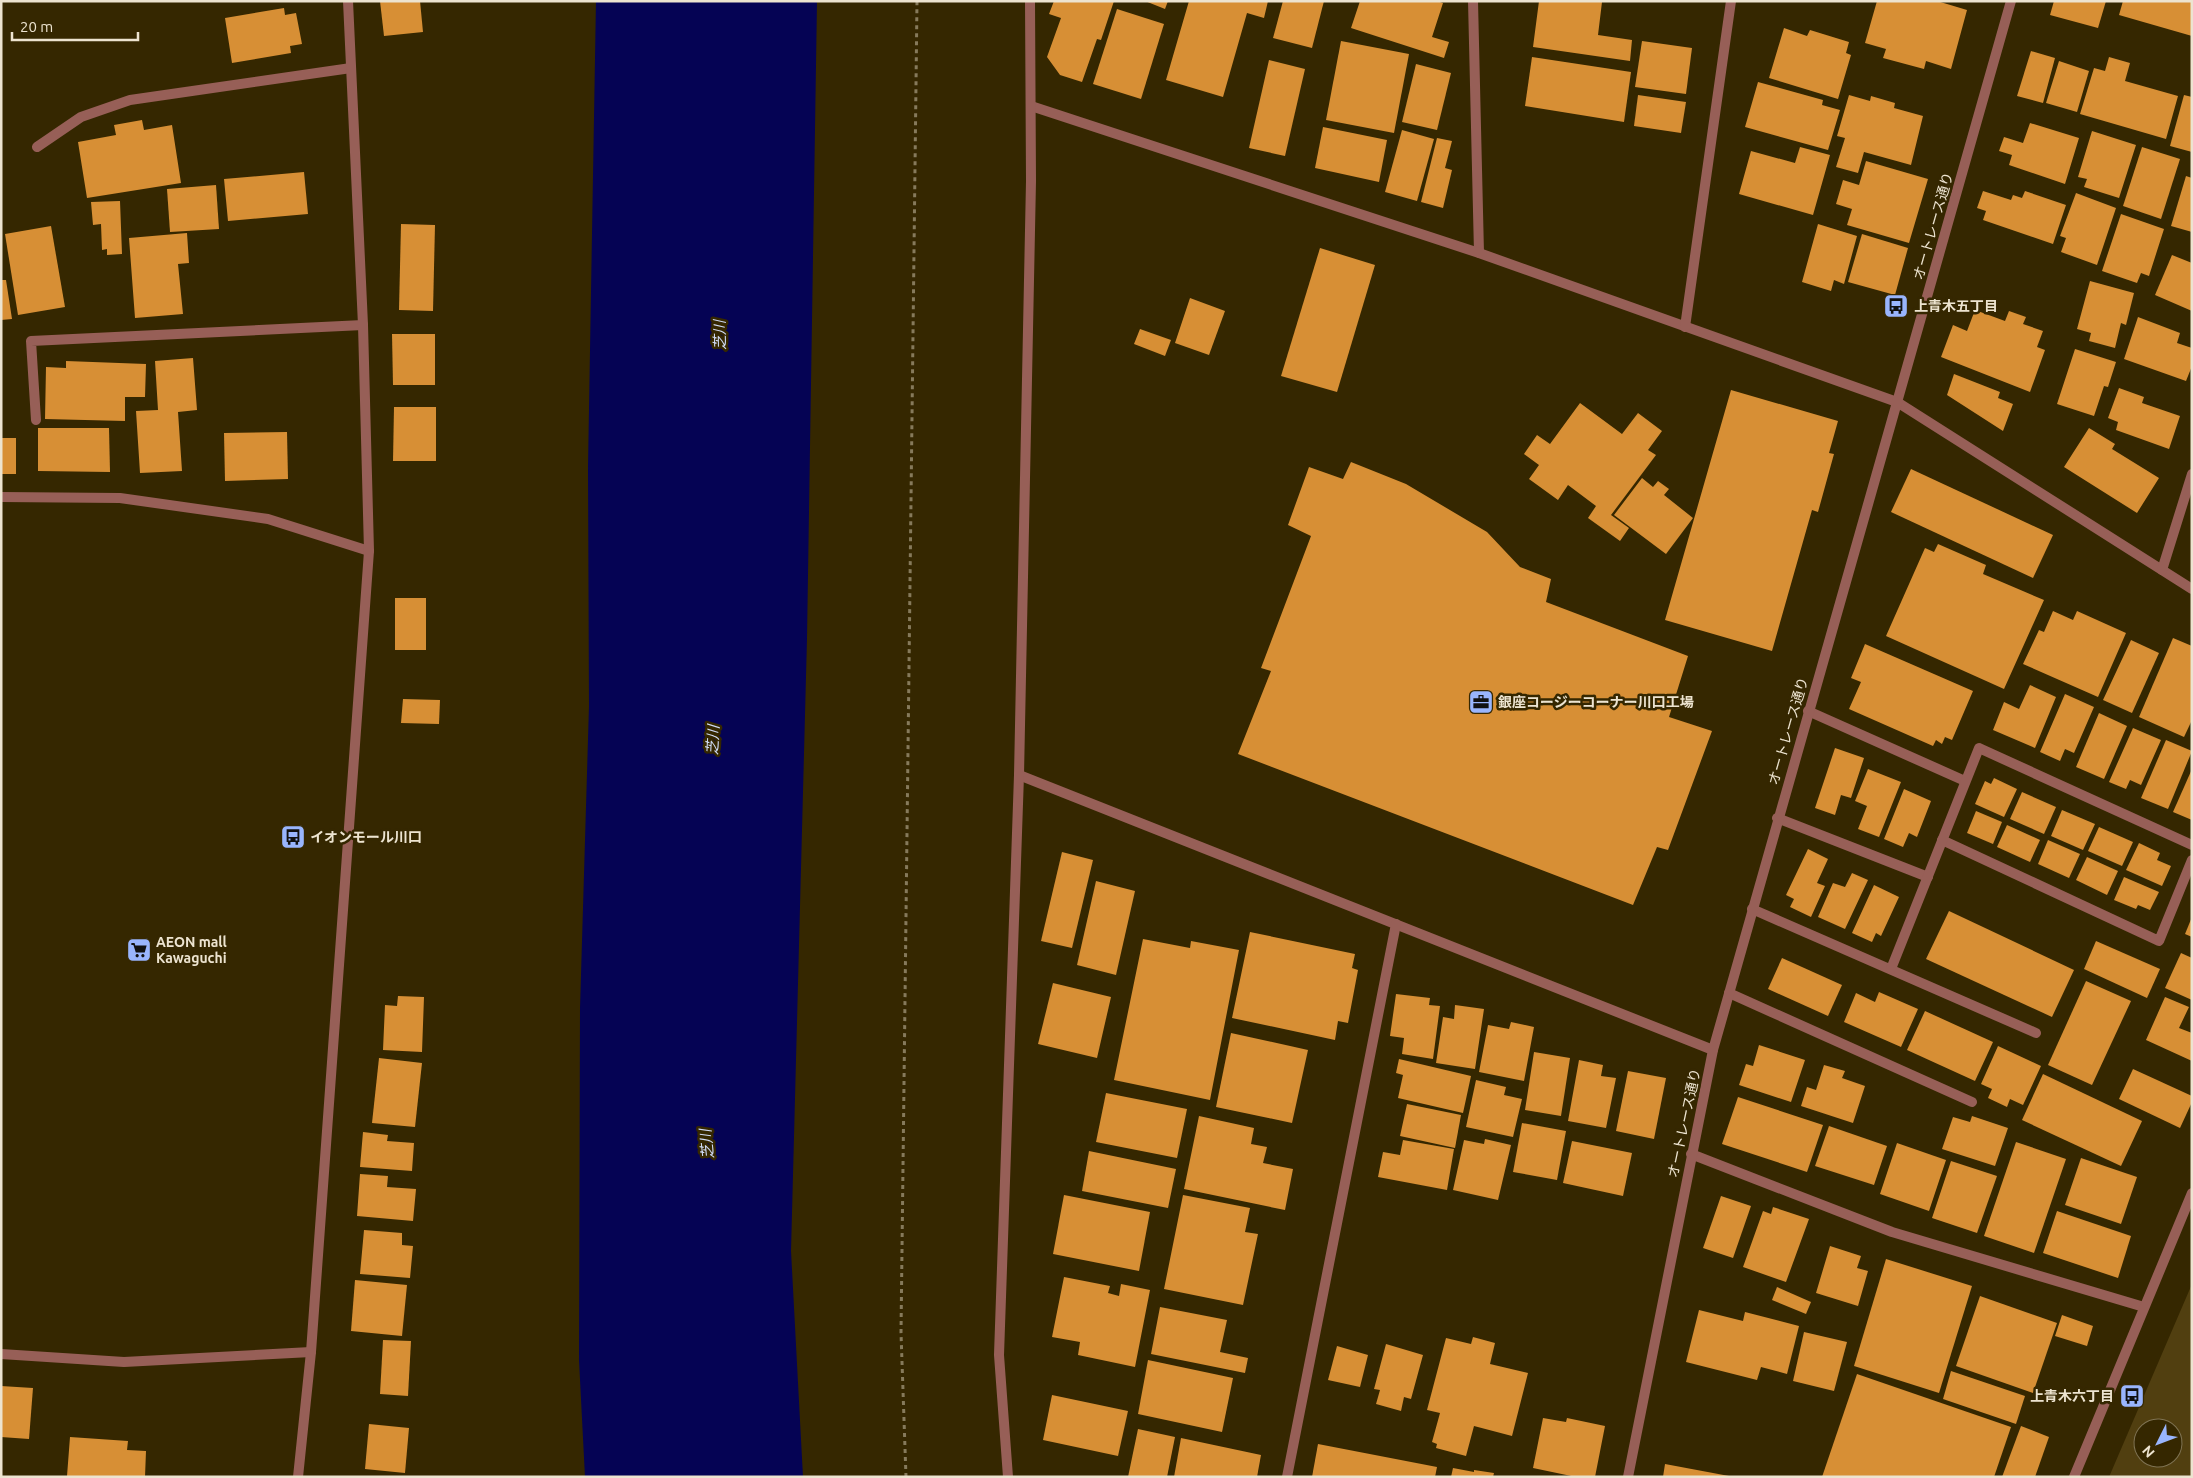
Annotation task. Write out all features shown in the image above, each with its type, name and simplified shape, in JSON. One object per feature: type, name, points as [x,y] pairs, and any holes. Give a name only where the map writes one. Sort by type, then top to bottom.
[{"type":"street","points":[[298,1477],[311,1352],[369,551],[363,325],[348,1]]},
{"type":"street","points":[[1008,1477],[999,1355],[1019,775],[1032,181],[1030,1]]},
{"type":"street","points":[[1473,1],[1478,253]]},
{"type":"street","points":[[1685,327],[1731,1]]},
{"type":"street","name":"オートレース通り","points":[[1628,1477],[1713,1050],[2011,1]]},
{"type":"street","points":[[37,147],[82,117],[130,100],[351,68]]},
{"type":"street","points":[[1030,106],[1478,253],[1897,402],[2192,589]]},
{"type":"street","points":[[36,420],[31,341],[363,325]]},
{"type":"street","points":[[2162,570],[2192,474]]},
{"type":"street","points":[[1,497],[120,498],[258,517],[369,551]]},
{"type":"street","points":[[1808,711],[1965,781]]},
{"type":"street","points":[[1891,969],[1978,748],[2192,846]]},
{"type":"street","points":[[1019,775],[1713,1050]]},
{"type":"street","points":[[1778,818],[1928,877]]},
{"type":"street","points":[[1942,840],[2159,940],[2192,860]]},
{"type":"street","points":[[1752,909],[2036,1033]]},
{"type":"street","points":[[1287,1477],[1396,924]]},
{"type":"street","points":[[1729,993],[1972,1102]]},
{"type":"street","points":[[1691,1154],[1892,1232],[2144,1307]]},
{"type":"street","points":[[2074,1477],[2192,1193]]},
{"type":"street","points":[[1,1354],[124,1362],[311,1352]]},
{"type":"path","points":[[906,1477],[902,1334],[917,1]]},
{"type":"shaded area","points":[[2192,1284],[2192,1477],[2109,1477],[2133,1421],[2133,1468],[2183,1468],[2183,1418],[2134,1418]]},
{"type":"water","name":"芝川","points":[[596,1],[817,1],[807,638],[791,1251],[803,1477],[585,1477],[579,1360],[580,1009],[589,706],[588,468]]},
{"type":"building","points":[[380,1],[420,1],[423,32],[384,36]]},
{"type":"building","points":[[1054,1],[1114,1],[1101,40],[1097,39],[1082,82],[1060,75],[1047,57],[1061,18],[1049,14]]},
{"type":"building","points":[[1145,1],[1168,1],[1165,9]]},
{"type":"building","points":[[1189,1],[1268,1],[1264,18],[1247,13],[1223,97],[1166,80]]},
{"type":"building","points":[[1283,1],[1324,1],[1312,48],[1273,38]]},
{"type":"building","points":[[1360,1],[1437,1],[1443,3],[1432,37],[1449,42],[1444,58],[1351,28]]},
{"type":"building","points":[[1539,1],[1602,2],[1598,35],[1632,40],[1630,61],[1533,47]]},
{"type":"building","points":[[1877,1],[1937,1],[1967,10],[1951,69],[1926,61],[1924,69],[1883,58],[1886,49],[1865,43]]},
{"type":"building","points":[[2054,1],[2106,1],[2098,28],[2050,15]]},
{"type":"building","points":[[2123,1],[2192,1],[2192,36],[2119,15]]},
{"type":"building","points":[[284,8],[285,15],[296,13],[302,44],[290,46],[291,53],[232,63],[225,18]]},
{"type":"building","points":[[1117,9],[1164,24],[1141,99],[1093,84]]},
{"type":"building","points":[[1784,28],[1807,36],[1810,30],[1849,42],[1846,53],[1851,55],[1838,99],[1769,78]]},
{"type":"building","points":[[1341,41],[1409,54],[1394,133],[1326,120]]},
{"type":"building","points":[[1642,41],[1692,48],[1686,94],[1635,87]]},
{"type":"building","points":[[2031,51],[2055,58],[2043,103],[2017,96]]},
{"type":"building","points":[[1532,57],[1631,72],[1624,122],[1525,106]]},
{"type":"building","points":[[2109,57],[2130,63],[2125,81],[2178,96],[2166,139],[2080,114],[2094,68],[2105,71]]},
{"type":"building","points":[[1269,60],[1305,69],[1285,156],[1249,148]]},
{"type":"building","points":[[2059,61],[2089,71],[2077,112],[2046,103]]},
{"type":"building","points":[[1416,64],[1451,73],[1437,130],[1402,122]]},
{"type":"building","points":[[1758,82],[1823,100],[1822,105],[1840,110],[1828,150],[1745,127]]},
{"type":"building","points":[[1638,95],[1686,102],[1681,133],[1634,126]]},
{"type":"building","points":[[1849,95],[1870,101],[1871,96],[1895,103],[1894,108],[1923,116],[1911,165],[1864,152],[1858,173],[1836,167],[1845,138],[1837,136]]},
{"type":"building","points":[[2184,95],[2192,97],[2192,152],[2170,146]]},
{"type":"building","points":[[142,120],[144,130],[172,125],[181,183],[87,198],[78,142],[116,135],[114,125]]},
{"type":"building","points":[[2030,123],[2079,138],[2065,184],[2009,165],[2012,155],[1999,151],[2004,137],[2023,143]]},
{"type":"building","points":[[1323,127],[1387,140],[1379,182],[1315,168]]},
{"type":"building","points":[[1402,130],[1434,139],[1417,201],[1385,192]]},
{"type":"building","points":[[2092,131],[2136,145],[2119,198],[2084,187],[2087,179],[2078,177]]},
{"type":"building","points":[[1437,138],[1452,141],[1445,168],[1452,170],[1443,208],[1421,202]]},
{"type":"building","points":[[1800,147],[1830,155],[1813,215],[1739,194],[1751,151],[1795,163]]},
{"type":"building","points":[[2142,147],[2180,159],[2161,219],[2123,206]]},
{"type":"building","points":[[1866,161],[1928,179],[1909,243],[1847,225],[1852,209],[1836,204],[1843,180],[1859,185]]},
{"type":"building","points":[[304,172],[308,214],[228,221],[224,179]]},
{"type":"building","points":[[2186,176],[2192,178],[2192,232],[2171,226]]},
{"type":"building","points":[[216,185],[219,229],[170,232],[167,189]]},
{"type":"building","points":[[1983,191],[2011,200],[2013,195],[2022,198],[2025,191],[2066,205],[2053,244],[1983,220],[1986,211],[1977,208]]},
{"type":"building","points":[[2076,193],[2116,208],[2097,265],[2061,252],[2066,238],[2060,236]]},
{"type":"building","points":[[120,201],[122,254],[107,255],[107,249],[102,250],[101,224],[93,225],[91,202]]},
{"type":"building","points":[[2121,214],[2164,229],[2149,276],[2141,273],[2137,283],[2102,271]]},
{"type":"building","points":[[401,224],[435,225],[433,311],[399,310]]},
{"type":"building","points":[[1818,224],[1857,236],[1844,284],[1834,280],[1831,291],[1802,282]]},
{"type":"building","points":[[51,226],[65,307],[18,315],[5,234]]},
{"type":"building","points":[[187,233],[189,263],[178,264],[183,314],[135,318],[129,238]]},
{"type":"building","points":[[1862,234],[1908,248],[1895,295],[1848,282]]},
{"type":"building","points":[[1320,248],[1375,265],[1337,392],[1281,376]]},
{"type":"building","points":[[2172,255],[2192,263],[2192,311],[2155,295]]},
{"type":"building","points":[[1,280],[6,280],[12,319],[1,320]]},
{"type":"building","points":[[2090,281],[2134,293],[2126,325],[2121,323],[2115,348],[2089,341],[2091,333],[2077,329]]},
{"type":"building","points":[[1190,298],[1225,311],[1209,355],[1175,343]]},
{"type":"building","points":[[1975,310],[2005,321],[2009,311],[2026,317],[2023,324],[2043,331],[2037,347],[2045,350],[2030,392],[1941,357],[1953,325],[1967,331]]},
{"type":"building","points":[[2138,317],[2180,333],[2177,343],[2192,348],[2192,366],[2186,381],[2124,359]]},
{"type":"building","points":[[1140,329],[1171,340],[1165,356],[1134,344]]},
{"type":"building","points":[[392,334],[435,334],[435,385],[393,385]]},
{"type":"building","points":[[2075,349],[2116,362],[2108,387],[2104,386],[2094,416],[2057,404]]},
{"type":"building","points":[[193,358],[197,410],[178,412],[182,471],[140,473],[136,411],[158,410],[155,361]]},
{"type":"building","points":[[66,361],[146,364],[145,397],[125,397],[125,421],[45,419],[46,367],[66,368]]},
{"type":"building","points":[[1954,374],[2000,392],[1998,398],[2013,404],[2003,431],[1947,395]]},
{"type":"building","points":[[2119,388],[2144,397],[2142,403],[2180,416],[2169,449],[2116,430],[2118,422],[2108,418]]},
{"type":"building","points":[[1731,390],[1838,421],[1829,453],[1834,454],[1818,512],[1812,510],[1772,651],[1665,620]]},
{"type":"building","points":[[1580,403],[1622,434],[1638,413],[1662,431],[1648,450],[1656,455],[1611,515],[1629,528],[1620,541],[1588,518],[1596,506],[1568,485],[1558,500],[1529,479],[1539,465],[1524,454],[1537,435],[1550,444]]},
{"type":"building","points":[[394,407],[436,407],[436,461],[393,461]]},
{"type":"building","points":[[38,428],[109,428],[110,472],[38,471]]},
{"type":"building","points":[[2089,428],[2115,444],[2112,449],[2159,478],[2137,513],[2064,467]]},
{"type":"building","points":[[287,432],[288,479],[225,481],[224,433]]},
{"type":"building","points":[[1,438],[16,438],[16,474],[1,474]]},
{"type":"building","points":[[1351,462],[1406,484],[1487,532],[1520,567],[1551,579],[1546,602],[1688,656],[1669,717],[1712,731],[1668,850],[1657,847],[1633,905],[1238,754],[1271,671],[1261,668],[1311,536],[1288,525],[1309,467],[1343,479]]},
{"type":"building","points":[[1911,469],[2053,535],[2033,578],[1891,512]]},
{"type":"building","points":[[1642,478],[1653,487],[1658,481],[1669,489],[1664,495],[1693,518],[1666,554],[1614,515]]},
{"type":"building","points":[[1938,544],[1986,565],[1983,574],[2044,600],[2004,689],[1886,636],[1925,548],[1934,552]]},
{"type":"building","points":[[395,598],[426,598],[426,650],[395,650]]},
{"type":"building","points":[[2053,611],[2073,620],[2077,611],[2126,633],[2098,697],[2023,664],[2039,630],[2044,632]]},
{"type":"building","points":[[2173,638],[2192,646],[2192,720],[2184,737],[2139,717]]},
{"type":"building","points":[[2131,640],[2159,653],[2132,713],[2103,700]]},
{"type":"building","points":[[1865,644],[1973,691],[1952,740],[1945,737],[1942,744],[1936,740],[1933,746],[1849,709],[1861,682],[1851,678]]},
{"type":"building","points":[[2030,685],[2056,697],[2035,748],[1993,730],[2004,702],[2019,709]]},
{"type":"building","points":[[2065,694],[2094,707],[2074,753],[2065,749],[2060,761],[2040,752]]},
{"type":"building","points":[[403,699],[440,700],[439,724],[401,723]]},
{"type":"building","points":[[2099,713],[2127,726],[2104,779],[2076,767]]},
{"type":"building","points":[[2133,728],[2161,740],[2141,785],[2130,780],[2126,789],[2109,782]]},
{"type":"building","points":[[2166,740],[2192,751],[2168,809],[2141,798]]},
{"type":"building","points":[[1835,748],[1864,758],[1851,798],[1841,795],[1835,815],[1815,808]]},
{"type":"building","points":[[1868,769],[1901,782],[1879,837],[1858,829],[1867,806],[1855,801]]},
{"type":"building","points":[[2192,769],[2192,820],[2173,812]]},
{"type":"building","points":[[1994,778],[2017,789],[2004,817],[1975,804],[1985,781],[1991,784]]},
{"type":"building","points":[[1904,789],[1931,801],[1917,837],[1909,833],[1903,847],[1884,839]]},
{"type":"building","points":[[2022,792],[2056,807],[2044,834],[2010,819]]},
{"type":"building","points":[[2062,810],[2095,824],[2083,850],[2051,836]]},
{"type":"building","points":[[1976,811],[2002,822],[1993,844],[1967,833]]},
{"type":"building","points":[[2007,825],[2040,840],[2030,862],[1997,847]]},
{"type":"building","points":[[2099,827],[2133,842],[2122,866],[2088,851]]},
{"type":"building","points":[[2048,840],[2080,854],[2069,878],[2038,864]]},
{"type":"building","points":[[2139,843],[2160,853],[2157,860],[2171,866],[2162,886],[2126,870]]},
{"type":"building","points":[[1808,849],[1828,859],[1817,883],[1825,886],[1811,917],[1790,907],[1794,899],[1786,895]]},
{"type":"building","points":[[1062,852],[1093,860],[1072,948],[1041,941]]},
{"type":"building","points":[[2087,857],[2118,871],[2107,895],[2076,880]]},
{"type":"building","points":[[1852,873],[1868,880],[1845,929],[1818,917],[1833,883],[1845,887]]},
{"type":"building","points":[[2124,877],[2159,892],[2150,910],[2138,905],[2136,909],[2114,900]]},
{"type":"building","points":[[1096,881],[1135,891],[1116,975],[1077,965]]},
{"type":"building","points":[[1874,885],[1899,897],[1881,936],[1876,933],[1872,942],[1852,933]]},
{"type":"building","points":[[1949,911],[2074,970],[2052,1017],[1926,959]]},
{"type":"building","points":[[2192,917],[2192,937],[2185,934]]},
{"type":"building","points":[[1250,932],[1355,954],[1352,968],[1358,970],[1348,1023],[1338,1021],[1335,1040],[1232,1018]]},
{"type":"building","points":[[1143,939],[1190,948],[1191,941],[1239,950],[1210,1100],[1114,1080]]},
{"type":"building","points":[[2096,941],[2160,969],[2147,998],[2084,969]]},
{"type":"building","points":[[2181,953],[2192,958],[2192,1000],[2165,988]]},
{"type":"building","points":[[1782,958],[1842,985],[1828,1016],[1768,989]]},
{"type":"building","points":[[2086,981],[2131,1001],[2092,1085],[2048,1065]]},
{"type":"building","points":[[1053,983],[1111,997],[1097,1058],[1038,1044]]},
{"type":"building","points":[[1879,992],[1918,1009],[1901,1047],[1844,1022],[1856,993],[1875,1002]]},
{"type":"building","points":[[1396,994],[1430,998],[1429,1005],[1440,1006],[1433,1059],[1402,1054],[1404,1038],[1390,1036]]},
{"type":"building","points":[[398,996],[424,997],[422,1052],[383,1050],[385,1005],[397,1006]]},
{"type":"building","points":[[2165,997],[2189,1007],[2179,1028],[2192,1033],[2192,1061],[2146,1040]]},
{"type":"building","points":[[1455,1005],[1484,1009],[1475,1069],[1436,1063],[1443,1017],[1454,1019]]},
{"type":"building","points":[[1925,1011],[1993,1042],[1975,1081],[1907,1050]]},
{"type":"building","points":[[1511,1022],[1534,1027],[1524,1081],[1479,1072],[1488,1025],[1509,1029]]},
{"type":"building","points":[[1231,1033],[1308,1050],[1292,1123],[1216,1107]]},
{"type":"building","points":[[1759,1045],[1805,1060],[1791,1102],[1739,1085],[1746,1064],[1753,1066]]},
{"type":"building","points":[[1998,1046],[2041,1066],[2023,1105],[2010,1099],[2007,1107],[1988,1098],[1992,1089],[1981,1084]]},
{"type":"building","points":[[1534,1052],[1570,1058],[1561,1116],[1525,1110]]},
{"type":"building","points":[[379,1058],[422,1063],[415,1127],[372,1123]]},
{"type":"building","points":[[1399,1059],[1471,1076],[1463,1113],[1398,1098],[1403,1075],[1396,1073]]},
{"type":"building","points":[[1579,1060],[1603,1065],[1601,1076],[1616,1078],[1606,1128],[1568,1121]]},
{"type":"building","points":[[1824,1065],[1845,1071],[1842,1078],[1865,1086],[1853,1123],[1801,1106],[1807,1087],[1816,1090]]},
{"type":"building","points":[[2133,1069],[2192,1096],[2192,1102],[2180,1128],[2119,1099]]},
{"type":"building","points":[[1628,1071],[1666,1078],[1654,1139],[1616,1131]]},
{"type":"building","points":[[2043,1074],[2142,1121],[2121,1166],[2022,1120]]},
{"type":"building","points":[[1476,1080],[1506,1087],[1504,1095],[1522,1099],[1513,1137],[1466,1127]]},
{"type":"building","points":[[1106,1093],[1187,1109],[1177,1158],[1096,1142]]},
{"type":"building","points":[[1738,1097],[1823,1125],[1807,1172],[1722,1144]]},
{"type":"building","points":[[1407,1104],[1461,1115],[1455,1148],[1400,1136]]},
{"type":"building","points":[[1199,1116],[1254,1128],[1251,1144],[1267,1147],[1263,1163],[1293,1169],[1285,1210],[1184,1189]]},
{"type":"building","points":[[1972,1116],[2008,1128],[1995,1166],[1942,1149],[1953,1117],[1970,1122]]},
{"type":"building","points":[[1522,1123],[1566,1131],[1557,1180],[1513,1172]]},
{"type":"building","points":[[1829,1126],[1887,1146],[1874,1185],[1815,1166]]},
{"type":"building","points":[[363,1132],[388,1135],[387,1141],[414,1143],[412,1171],[360,1167]]},
{"type":"building","points":[[1485,1139],[1511,1145],[1498,1200],[1453,1190],[1464,1140],[1484,1144]]},
{"type":"building","points":[[1403,1140],[1454,1149],[1447,1190],[1378,1177],[1383,1152],[1400,1155]]},
{"type":"building","points":[[1572,1141],[1632,1153],[1623,1196],[1563,1183]]},
{"type":"building","points":[[2016,1142],[2066,1159],[2034,1253],[1984,1236]]},
{"type":"building","points":[[1897,1143],[1946,1160],[1929,1211],[1880,1194]]},
{"type":"building","points":[[1089,1151],[1176,1169],[1168,1208],[1082,1191]]},
{"type":"building","points":[[2081,1158],[2137,1177],[2121,1224],[2065,1205]]},
{"type":"building","points":[[1951,1161],[1997,1176],[1977,1233],[1932,1218]]},
{"type":"building","points":[[360,1174],[388,1176],[387,1187],[416,1189],[413,1221],[357,1216]]},
{"type":"building","points":[[1064,1195],[1150,1212],[1139,1271],[1053,1254]]},
{"type":"building","points":[[1183,1195],[1250,1208],[1245,1232],[1258,1234],[1243,1305],[1164,1289]]},
{"type":"building","points":[[1721,1196],[1751,1206],[1733,1258],[1703,1248]]},
{"type":"building","points":[[1773,1207],[1809,1219],[1786,1282],[1743,1267],[1763,1211],[1771,1214]]},
{"type":"building","points":[[2057,1211],[2131,1236],[2118,1278],[2043,1253]]},
{"type":"building","points":[[364,1230],[402,1233],[402,1245],[413,1246],[410,1278],[360,1274]]},
{"type":"building","points":[[1830,1246],[1861,1256],[1857,1268],[1868,1271],[1858,1306],[1816,1293]]},
{"type":"building","points":[[1886,1259],[1972,1286],[1939,1393],[1854,1366]]},
{"type":"building","points":[[1064,1277],[1110,1286],[1108,1293],[1119,1296],[1121,1284],[1150,1290],[1135,1367],[1078,1355],[1080,1342],[1052,1337]]},
{"type":"building","points":[[355,1280],[407,1285],[402,1336],[351,1331]]},
{"type":"building","points":[[1777,1287],[1811,1302],[1806,1314],[1772,1300]]},
{"type":"building","points":[[1980,1296],[2057,1323],[2033,1393],[1956,1366]]},
{"type":"building","points":[[1160,1307],[1227,1320],[1220,1352],[1248,1358],[1245,1373],[1151,1354]]},
{"type":"building","points":[[1699,1310],[1743,1321],[1745,1312],[1799,1326],[1787,1374],[1761,1367],[1757,1380],[1686,1362]]},
{"type":"building","points":[[2062,1315],[2093,1326],[2087,1346],[2055,1336]]},
{"type":"building","points":[[1804,1332],[1847,1342],[1834,1391],[1793,1381]]},
{"type":"building","points":[[1473,1337],[1495,1343],[1490,1364],[1528,1373],[1512,1436],[1474,1426],[1466,1456],[1436,1448],[1437,1444],[1432,1442],[1440,1413],[1427,1410],[1446,1338],[1471,1344]]},
{"type":"building","points":[[383,1340],[411,1341],[408,1396],[380,1394]]},
{"type":"building","points":[[1386,1344],[1423,1355],[1411,1399],[1404,1397],[1401,1411],[1376,1404],[1380,1390],[1374,1389]]},
{"type":"building","points":[[1337,1346],[1368,1355],[1360,1387],[1328,1380]]},
{"type":"building","points":[[1148,1360],[1233,1378],[1222,1432],[1138,1414]]},
{"type":"building","points":[[1951,1371],[2025,1396],[2016,1424],[1943,1399]]},
{"type":"building","points":[[1857,1374],[2011,1427],[1994,1477],[1822,1477]]},
{"type":"building","points":[[1,1386],[33,1388],[29,1439],[1,1437]]},
{"type":"building","points":[[1052,1395],[1128,1411],[1118,1456],[1043,1440]]},
{"type":"building","points":[[1543,1418],[1566,1422],[1567,1418],[1605,1426],[1595,1477],[1576,1477],[1533,1468]]},
{"type":"building","points":[[369,1424],[409,1428],[405,1473],[365,1469]]},
{"type":"building","points":[[2021,1426],[2049,1437],[2035,1477],[2002,1477]]},
{"type":"building","points":[[1138,1429],[1175,1437],[1167,1477],[1128,1477]]},
{"type":"building","points":[[70,1437],[128,1441],[127,1450],[146,1451],[145,1477],[67,1476]]},
{"type":"building","points":[[1181,1438],[1261,1455],[1257,1477],[1174,1477]]},
{"type":"building","points":[[1318,1444],[1437,1467],[1435,1477],[1312,1477]]},
{"type":"building","points":[[1665,1464],[1729,1476],[1663,1477]]},
{"type":"building","points":[[1453,1468],[1494,1473],[1493,1477],[1451,1477]]},
{"type":"place","name":"上青木五丁目","points":[[1896,306]]},
{"type":"place","name":"銀座コージーコーナー川口工場","points":[[1481,702]]},
{"type":"place","name":"イオンモール川口","points":[[293,837]]},
{"type":"place","name":"AEON mall Kawaguchi","points":[[139,950]]},
{"type":"place","name":"上青木六丁目","points":[[2132,1396]]}]
